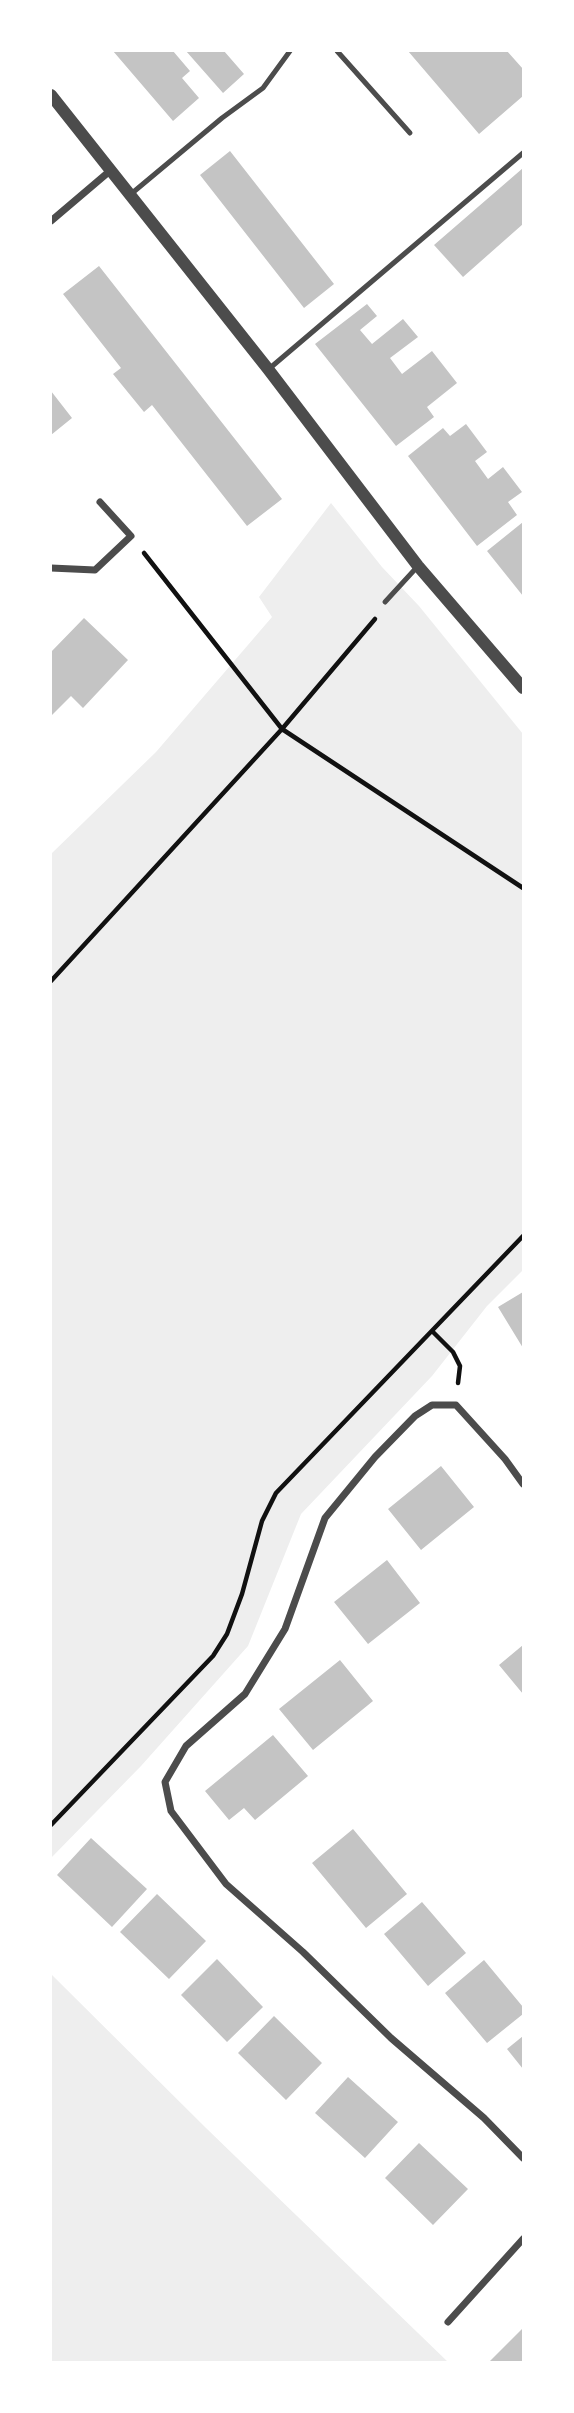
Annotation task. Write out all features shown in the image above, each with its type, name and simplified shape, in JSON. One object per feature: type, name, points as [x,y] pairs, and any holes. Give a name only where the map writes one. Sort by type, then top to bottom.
[{"type":"street","points":[[51,95],[268,369],[418,566],[521,680]]},
{"type":"street","points":[[51,220],[111,170]]},
{"type":"street","points":[[51,568],[94,570],[131,536],[100,502]]},
{"type":"street","points":[[523,1485],[505,1459],[456,1405],[432,1405],[415,1416],[375,1457],[325,1518],[285,1629],[245,1694],[186,1746],[165,1782],[171,1811],[226,1884],[303,1952],[390,2038],[484,2118],[523,2158]]},
{"type":"street","points":[[448,2322],[523,2239]]},
{"type":"lane","points":[[131,194],[222,118],[263,88],[290,51]]},
{"type":"lane","points":[[337,51],[410,133]]},
{"type":"lane","points":[[268,369],[523,153]]},
{"type":"lane","points":[[386,602],[418,566]]},
{"type":"path","points":[[131,536],[282,729],[523,888]]},
{"type":"path","points":[[51,981],[282,729],[379,615],[386,602]]},
{"type":"path","points":[[51,1825],[213,1656],[227,1634],[242,1594],[262,1521],[276,1493],[523,1236]]},
{"type":"path","points":[[433,1332],[453,1352],[460,1366],[456,1405]]},
{"type":"shaded area","points":[[331,503],[523,734],[523,1270],[487,1306],[432,1376],[301,1514],[248,1646],[141,1766],[51,1858],[51,854],[156,752],[272,617],[259,597]]},
{"type":"shaded area","points":[[51,1974],[206,2128],[448,2362],[51,2362]]},
{"type":"building","points":[[113,51],[173,51],[190,71],[182,78],[199,98],[173,121]]},
{"type":"building","points":[[186,51],[224,51],[244,74],[223,93]]},
{"type":"building","points":[[408,51],[507,51],[523,69],[523,96],[479,134]]},
{"type":"building","points":[[230,151],[334,284],[304,308],[200,175]]},
{"type":"building","points":[[523,168],[523,224],[463,277],[434,245]]},
{"type":"building","points":[[99,266],[282,499],[247,526],[152,405],[144,412],[113,374],[121,368],[63,294]]},
{"type":"building","points":[[367,304],[377,316],[360,330],[372,344],[403,319],[418,337],[390,358],[402,374],[432,351],[457,383],[427,407],[434,417],[396,446],[315,344]]},
{"type":"building","points":[[51,391],[72,418],[51,435]]},
{"type":"building","points":[[466,424],[487,452],[475,461],[488,479],[503,467],[522,492],[508,502],[517,515],[477,546],[408,456],[443,428],[450,436]]},
{"type":"building","points":[[523,522],[523,596],[487,551]]},
{"type":"building","points":[[84,618],[128,660],[83,708],[71,696],[51,716],[51,652]]},
{"type":"building","points":[[523,1292],[523,1348],[498,1307]]},
{"type":"building","points":[[441,1466],[474,1507],[421,1550],[388,1509]]},
{"type":"building","points":[[387,1560],[420,1603],[368,1644],[334,1602]]},
{"type":"building","points":[[523,1645],[523,1694],[499,1665]]},
{"type":"building","points":[[340,1660],[373,1701],[313,1750],[279,1709]]},
{"type":"building","points":[[273,1735],[308,1776],[255,1820],[244,1808],[229,1820],[205,1791]]},
{"type":"building","points":[[353,1829],[407,1894],[366,1928],[312,1863]]},
{"type":"building","points":[[91,1838],[147,1889],[112,1927],[57,1875]]},
{"type":"building","points":[[157,1894],[206,1941],[169,1979],[120,1932]]},
{"type":"building","points":[[422,1902],[466,1953],[428,1986],[384,1934]]},
{"type":"building","points":[[217,1959],[263,2007],[227,2042],[181,1995]]},
{"type":"building","points":[[484,1960],[523,2007],[523,2014],[487,2043],[445,1993]]},
{"type":"building","points":[[274,2016],[322,2063],[286,2100],[238,2053]]},
{"type":"building","points":[[523,2036],[523,2069],[507,2049]]},
{"type":"building","points":[[348,2077],[398,2122],[365,2158],[315,2113]]},
{"type":"building","points":[[419,2143],[468,2189],[433,2225],[385,2178]]},
{"type":"building","points":[[523,2328],[523,2362],[489,2362]]}]
